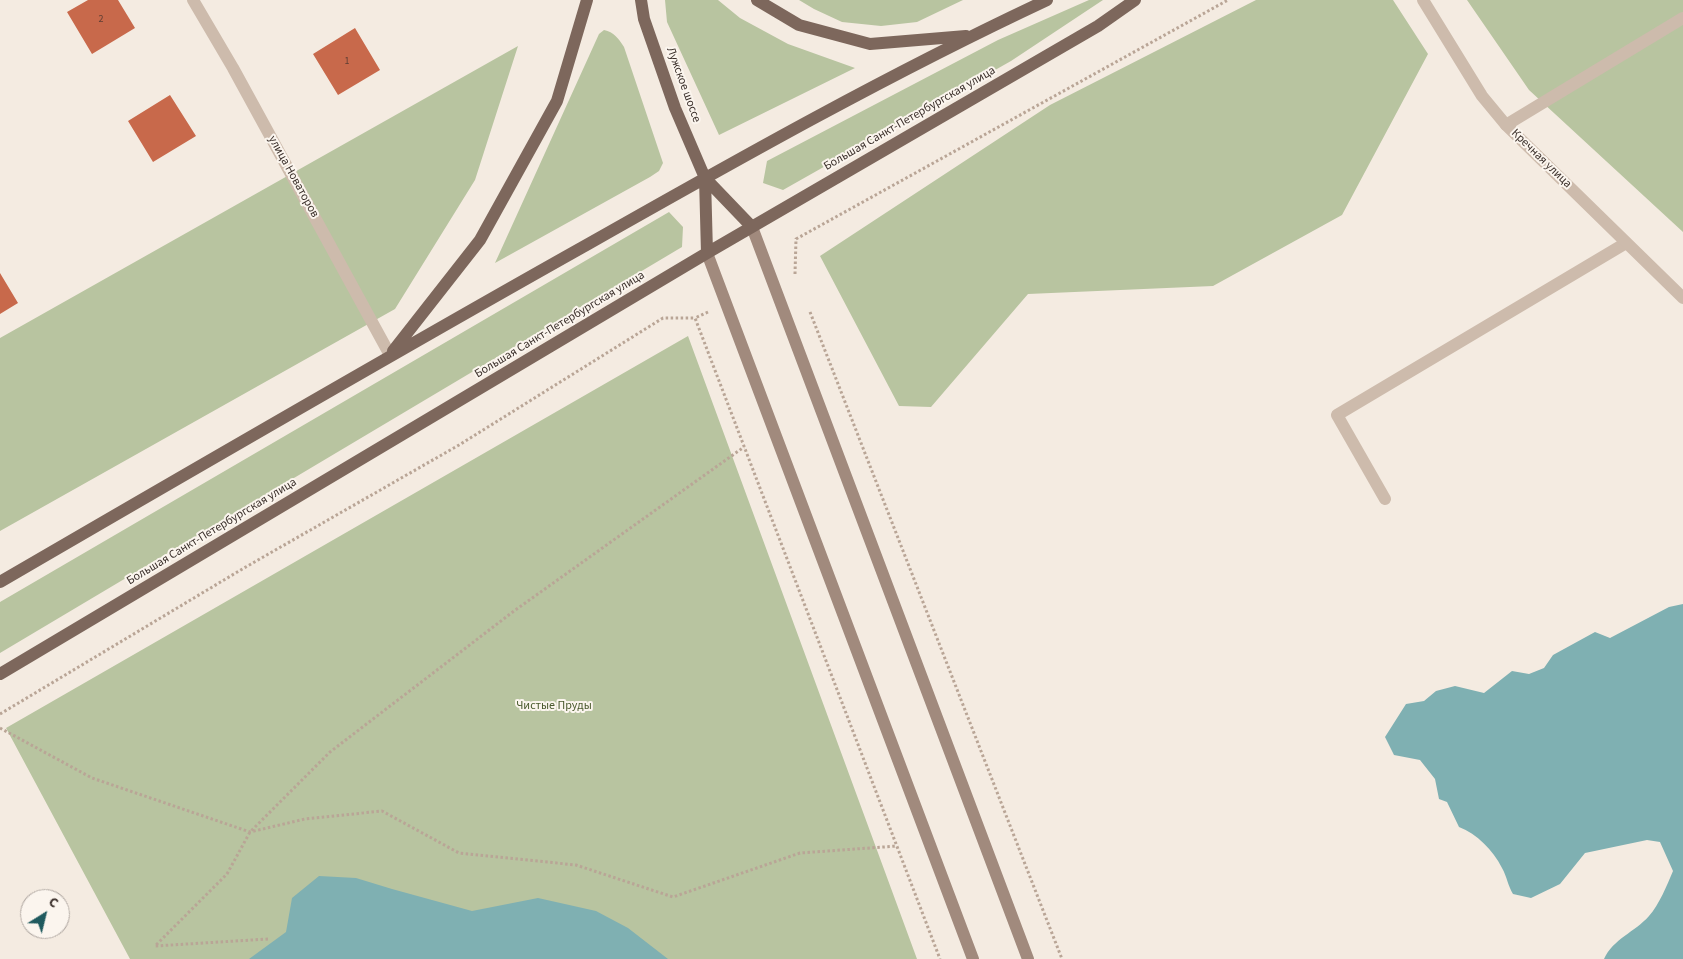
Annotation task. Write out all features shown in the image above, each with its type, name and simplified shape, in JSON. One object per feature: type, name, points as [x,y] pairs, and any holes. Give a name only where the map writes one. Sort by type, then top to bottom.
[{"type":"main road","points":[[390,355],[480,240],[558,101],[586,0]]},
{"type":"main road","name":"Лужское шоссе","points":[[641,0],[644,19],[675,108],[705,178],[752,227]]},
{"type":"main road","points":[[757,0],[799,25],[870,44],[971,36]]},
{"type":"main road","points":[[0,582],[390,355],[705,178],[971,36],[1047,0]]},
{"type":"main road","name":"Большая Санкт-Петербургская улица","points":[[0,674],[707,253],[1098,26],[1135,0]]},
{"type":"main road","name":"Лужское шоссе","points":[[705,178],[707,253]]},
{"type":"main road","points":[[752,227],[1028,959]]},
{"type":"main road","points":[[707,253],[973,959]]},
{"type":"street","name":"улица Новаторов","points":[[193,0],[233,68],[390,355]]},
{"type":"street","name":"Кречная улица","points":[[1424,0],[1482,96],[1506,125],[1683,298]]},
{"type":"street","points":[[1506,125],[1683,18]]},
{"type":"street","points":[[1385,499],[1337,415],[1626,243]]},
{"type":"path","points":[[774,284],[795,274],[796,239],[1228,0]]},
{"type":"path","points":[[0,714],[244,568],[459,445],[663,318],[695,318],[726,303]]},
{"type":"path","points":[[810,311],[1062,959]]},
{"type":"path","points":[[695,318],[940,959]]},
{"type":"path","points":[[268,939],[155,946],[227,874],[250,832],[330,752],[514,612],[744,447]]},
{"type":"path","points":[[0,728],[92,778],[250,832],[305,819],[382,811],[459,853],[576,865],[673,897],[800,854],[897,846]]},
{"type":"green space","points":[[665,0],[718,0],[740,18],[788,44],[855,68],[719,135],[667,22]]},
{"type":"green space","points":[[799,0],[963,0],[917,22],[881,26],[842,22]]},
{"type":"green space","points":[[1089,0],[1103,0],[1011,61],[783,190],[763,183],[767,161],[998,40]]},
{"type":"green space","points":[[1256,0],[1393,0],[1428,54],[1342,215],[1213,286],[1028,294],[931,407],[899,406],[820,256],[1050,105]]},
{"type":"green space","points":[[1467,0],[1683,0],[1683,232],[1529,90]]},
{"type":"green space","points":[[604,30],[616,36],[624,47],[663,163],[659,171],[650,177],[495,263],[599,34]]},
{"type":"green space","points":[[518,46],[475,180],[395,309],[0,531],[0,338]]},
{"type":"green space","points":[[669,212],[683,227],[682,247],[0,653],[0,602]]},
{"type":"green space","name":"Чистые Пруды","points":[[688,336],[917,959],[130,959],[6,728]]},
{"type":"water","points":[[1683,604],[1683,959],[1604,959],[1613,946],[1649,916],[1662,895],[1673,871],[1660,842],[1647,840],[1585,853],[1560,884],[1531,898],[1513,894],[1504,871],[1494,855],[1478,838],[1459,827],[1447,802],[1439,799],[1435,779],[1420,760],[1394,755],[1385,737],[1406,704],[1424,701],[1436,691],[1455,686],[1484,693],[1512,671],[1529,674],[1544,668],[1553,655],[1595,632],[1610,638],[1669,607]]},
{"type":"water","points":[[319,876],[356,878],[472,911],[538,898],[596,911],[628,928],[668,959],[249,959],[286,932],[292,898]]},
{"type":"building","points":[[88,0],[118,0],[135,28],[92,54],[67,12]]},
{"type":"building","points":[[355,28],[380,70],[338,95],[313,54]]},
{"type":"building","points":[[170,95],[196,136],[153,162],[128,121]]},
{"type":"building","points":[[0,273],[18,303],[0,314]]}]
